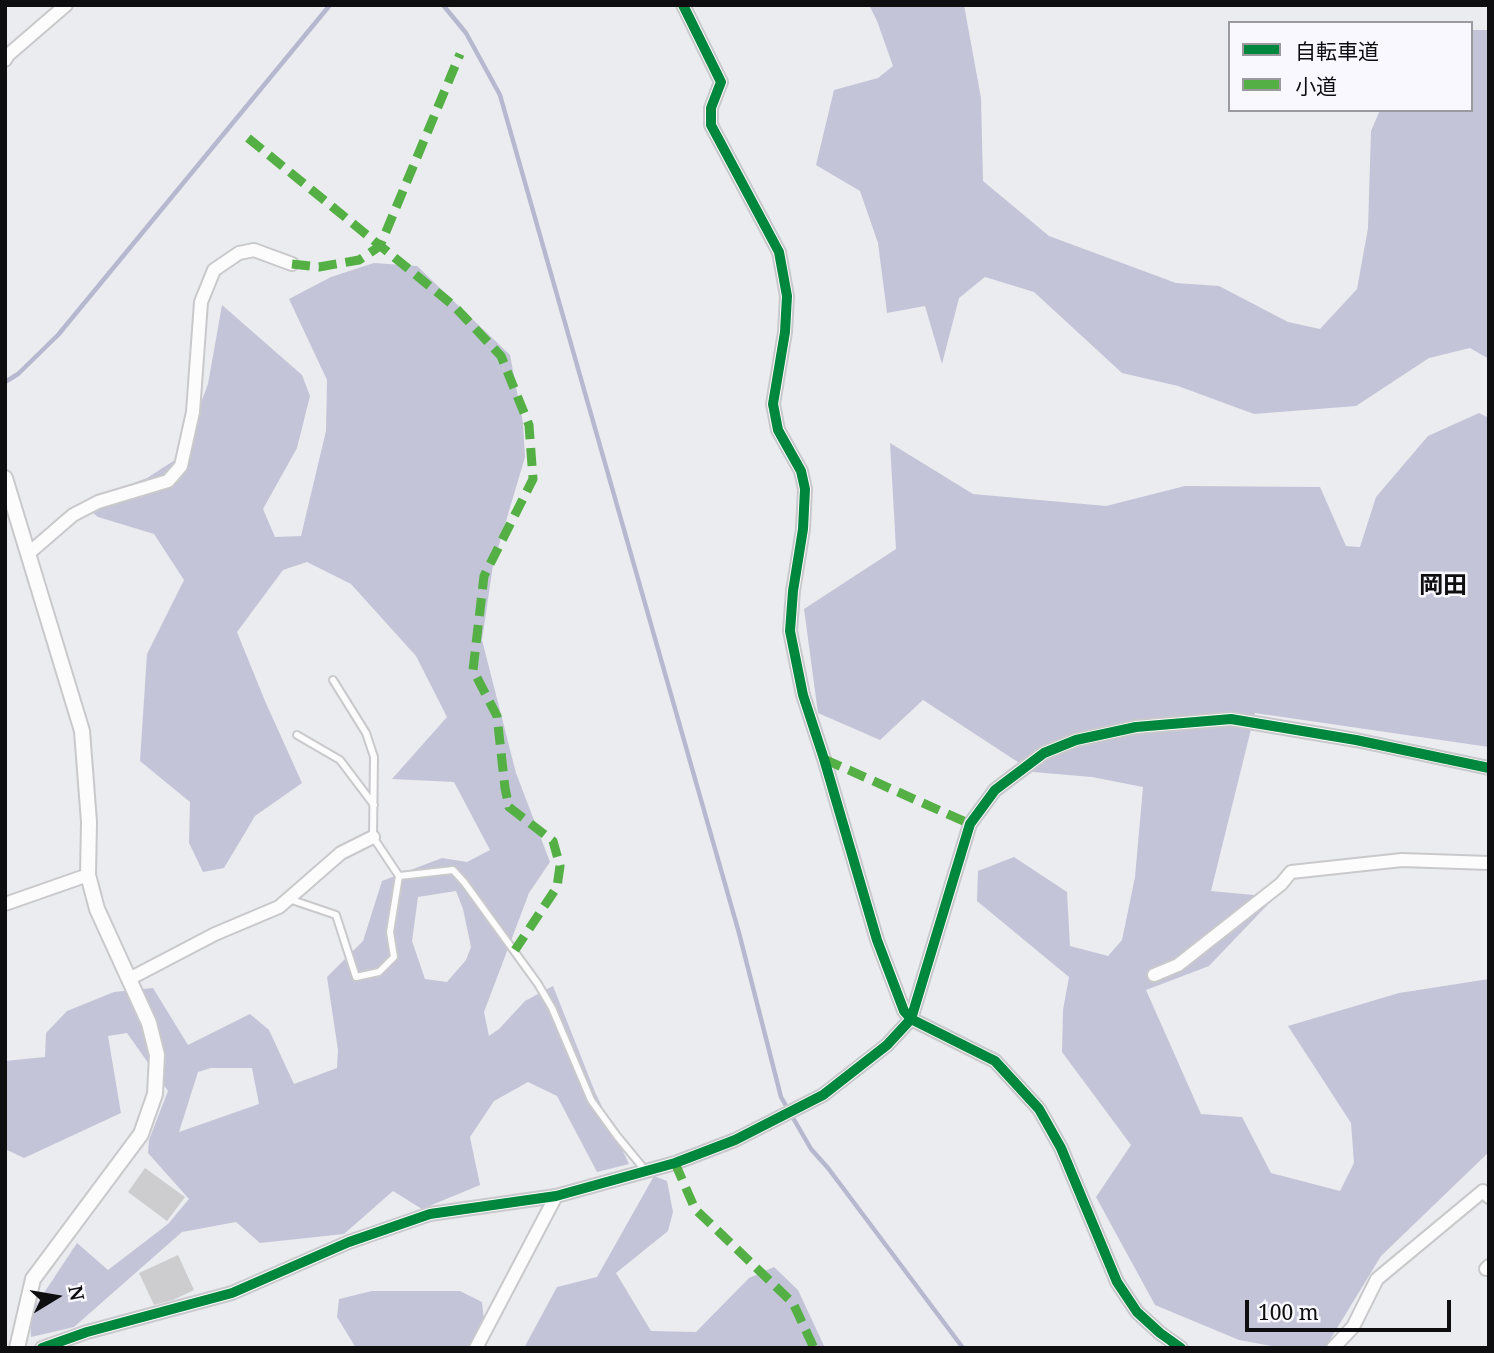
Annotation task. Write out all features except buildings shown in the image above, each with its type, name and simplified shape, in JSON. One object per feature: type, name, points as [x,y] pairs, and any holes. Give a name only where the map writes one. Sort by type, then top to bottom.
[{"type":"street","points":[[5,60],[66,5]]},
{"type":"street","points":[[683,5],[721,82],[711,108],[710,125],[779,252],[787,296],[785,332],[773,404],[778,430],[801,471],[805,489],[803,529],[790,631],[803,695],[877,940],[904,1011],[911,1019],[995,1061],[1039,1109],[1061,1148],[1117,1282],[1137,1312],[1181,1348]]},
{"type":"street","points":[[29,553],[73,515],[98,502],[168,481],[181,466],[193,412],[201,302],[214,270],[239,253],[254,250],[292,264]]},
{"type":"street","points":[[5,478],[82,731],[89,822],[88,875],[97,909],[149,1023],[157,1055],[155,1094],[141,1134],[33,1279],[17,1348]]},
{"type":"street","points":[[41,1348],[87,1332],[232,1293],[349,1242],[430,1214],[556,1196],[675,1163],[735,1140],[823,1095],[887,1045],[911,1019],[970,824],[995,790],[1044,753],[1076,740],[1136,727],[1231,719],[1356,740],[1489,768]]},
{"type":"street","points":[[129,979],[215,934],[279,907],[341,853],[373,836]]},
{"type":"street","points":[[1154,975],[1178,965],[1281,884],[1292,872],[1402,860],[1489,863]]},
{"type":"street","points":[[5,904],[88,875]]},
{"type":"street","points":[[1333,1348],[1353,1327],[1377,1279],[1483,1191],[1489,1197]]},
{"type":"street","points":[[476,1348],[556,1196]]},
{"type":"lane","points":[[289,899],[336,915],[356,977],[379,972],[394,957],[390,932],[399,876],[373,836],[374,757],[366,733],[333,680]]},
{"type":"lane","points":[[297,735],[340,760],[374,805]]},
{"type":"lane","points":[[399,876],[453,870],[464,882],[538,984],[552,1008],[591,1100],[645,1170]]},
{"type":"shaded area","points":[[869,5],[964,5],[981,98],[983,181],[1049,236],[1176,283],[1219,286],[1288,322],[1320,329],[1357,289],[1368,228],[1371,131],[1379,112],[1473,112],[1473,30],[1489,30],[1489,359],[1470,348],[1429,358],[1356,406],[1254,414],[1178,386],[1122,373],[1034,292],[985,277],[959,298],[942,364],[925,306],[887,313],[878,243],[860,191],[816,165],[834,90],[878,78],[893,66]]},
{"type":"shaded area","points":[[374,263],[417,266],[510,355],[523,423],[525,457],[493,565],[482,640],[516,773],[550,862],[529,893],[484,1012],[489,1036],[525,1001],[553,986],[595,1092],[629,1164],[597,1172],[557,1096],[528,1082],[494,1101],[470,1137],[480,1185],[422,1209],[393,1191],[344,1234],[260,1243],[236,1222],[182,1232],[74,1327],[31,1337],[30,1314],[77,1243],[108,1270],[168,1224],[189,1199],[148,1153],[149,1140],[168,1091],[127,1033],[108,1036],[121,1113],[24,1158],[5,1149],[5,1061],[45,1057],[46,1033],[67,1011],[114,992],[153,988],[188,1045],[250,1014],[269,1030],[294,1084],[337,1068],[338,1050],[327,977],[363,941],[382,881],[442,858],[467,862],[490,850],[454,782],[392,779],[447,717],[416,656],[351,584],[307,562],[283,570],[237,632],[302,783],[255,816],[224,868],[203,872],[189,843],[190,802],[140,761],[147,654],[184,580],[154,534],[98,517],[80,503],[147,478],[181,456],[208,384],[222,305],[302,375],[310,396],[297,448],[263,509],[275,537],[301,536],[326,431],[327,380],[289,299],[331,277]],"holes":[[[456,891],[463,909],[471,947],[466,960],[447,982],[425,979],[412,941],[418,897]],[[211,1068],[252,1068],[259,1104],[179,1132],[198,1072]]]},
{"type":"shaded area","points":[[1479,413],[1489,418],[1489,747],[1255,713],[1211,891],[1275,897],[1209,966],[1146,990],[1201,1114],[1242,1117],[1271,1173],[1340,1191],[1354,1163],[1351,1123],[1288,1026],[1399,993],[1489,979],[1489,1152],[1381,1256],[1325,1348],[1283,1348],[1239,1340],[1155,1305],[1096,1197],[1131,1145],[1062,1052],[1063,1010],[1069,977],[977,901],[978,871],[1014,857],[1067,892],[1070,946],[1108,956],[1122,940],[1135,877],[1143,787],[1092,777],[1033,772],[923,700],[880,740],[818,713],[804,609],[896,549],[890,443],[973,494],[1106,506],[1185,486],[1320,487],[1346,546],[1360,547],[1376,497],[1428,436]]},
{"type":"shaded area","points":[[654,1176],[667,1181],[673,1212],[668,1231],[616,1273],[651,1331],[696,1332],[749,1278],[774,1267],[798,1290],[825,1348],[524,1348],[557,1287],[597,1277]]},
{"type":"shaded area","points":[[372,1291],[460,1291],[482,1302],[487,1348],[356,1348],[337,1317],[339,1299]]},
{"type":"waterway","points":[[5,382],[18,374],[58,335],[330,5]]},
{"type":"waterway","points":[[443,5],[466,33],[500,95],[739,933],[781,1097],[811,1149],[963,1348]]},
{"type":"marked path","points":[[292,264],[319,267],[359,260],[380,246],[460,54]]},
{"type":"marked path","points":[[248,138],[454,306],[501,356],[529,425],[533,479],[484,576],[473,670],[497,716],[509,807],[553,841],[560,866],[557,887],[515,950]]},
{"type":"marked path","points":[[824,759],[970,824]]},
{"type":"marked path","points":[[675,1163],[695,1209],[793,1303],[814,1348]]},
{"type":"cycle path","points":[[683,5],[721,82],[711,108],[711,125],[779,252],[787,296],[785,332],[773,404],[778,430],[801,471],[805,489],[803,529],[790,631],[803,695],[877,940],[904,1011],[911,1019],[995,1061],[1039,1109],[1061,1148],[1117,1282],[1137,1312],[1181,1348]]},
{"type":"cycle path","points":[[42,1348],[87,1332],[232,1293],[349,1242],[430,1214],[556,1196],[675,1163],[735,1140],[823,1095],[887,1045],[911,1019],[970,824],[995,790],[1044,753],[1076,740],[1136,727],[1231,719],[1356,740],[1489,768]]},
{"type":"district","name":"岡田","points":[[1443,586]]}]
